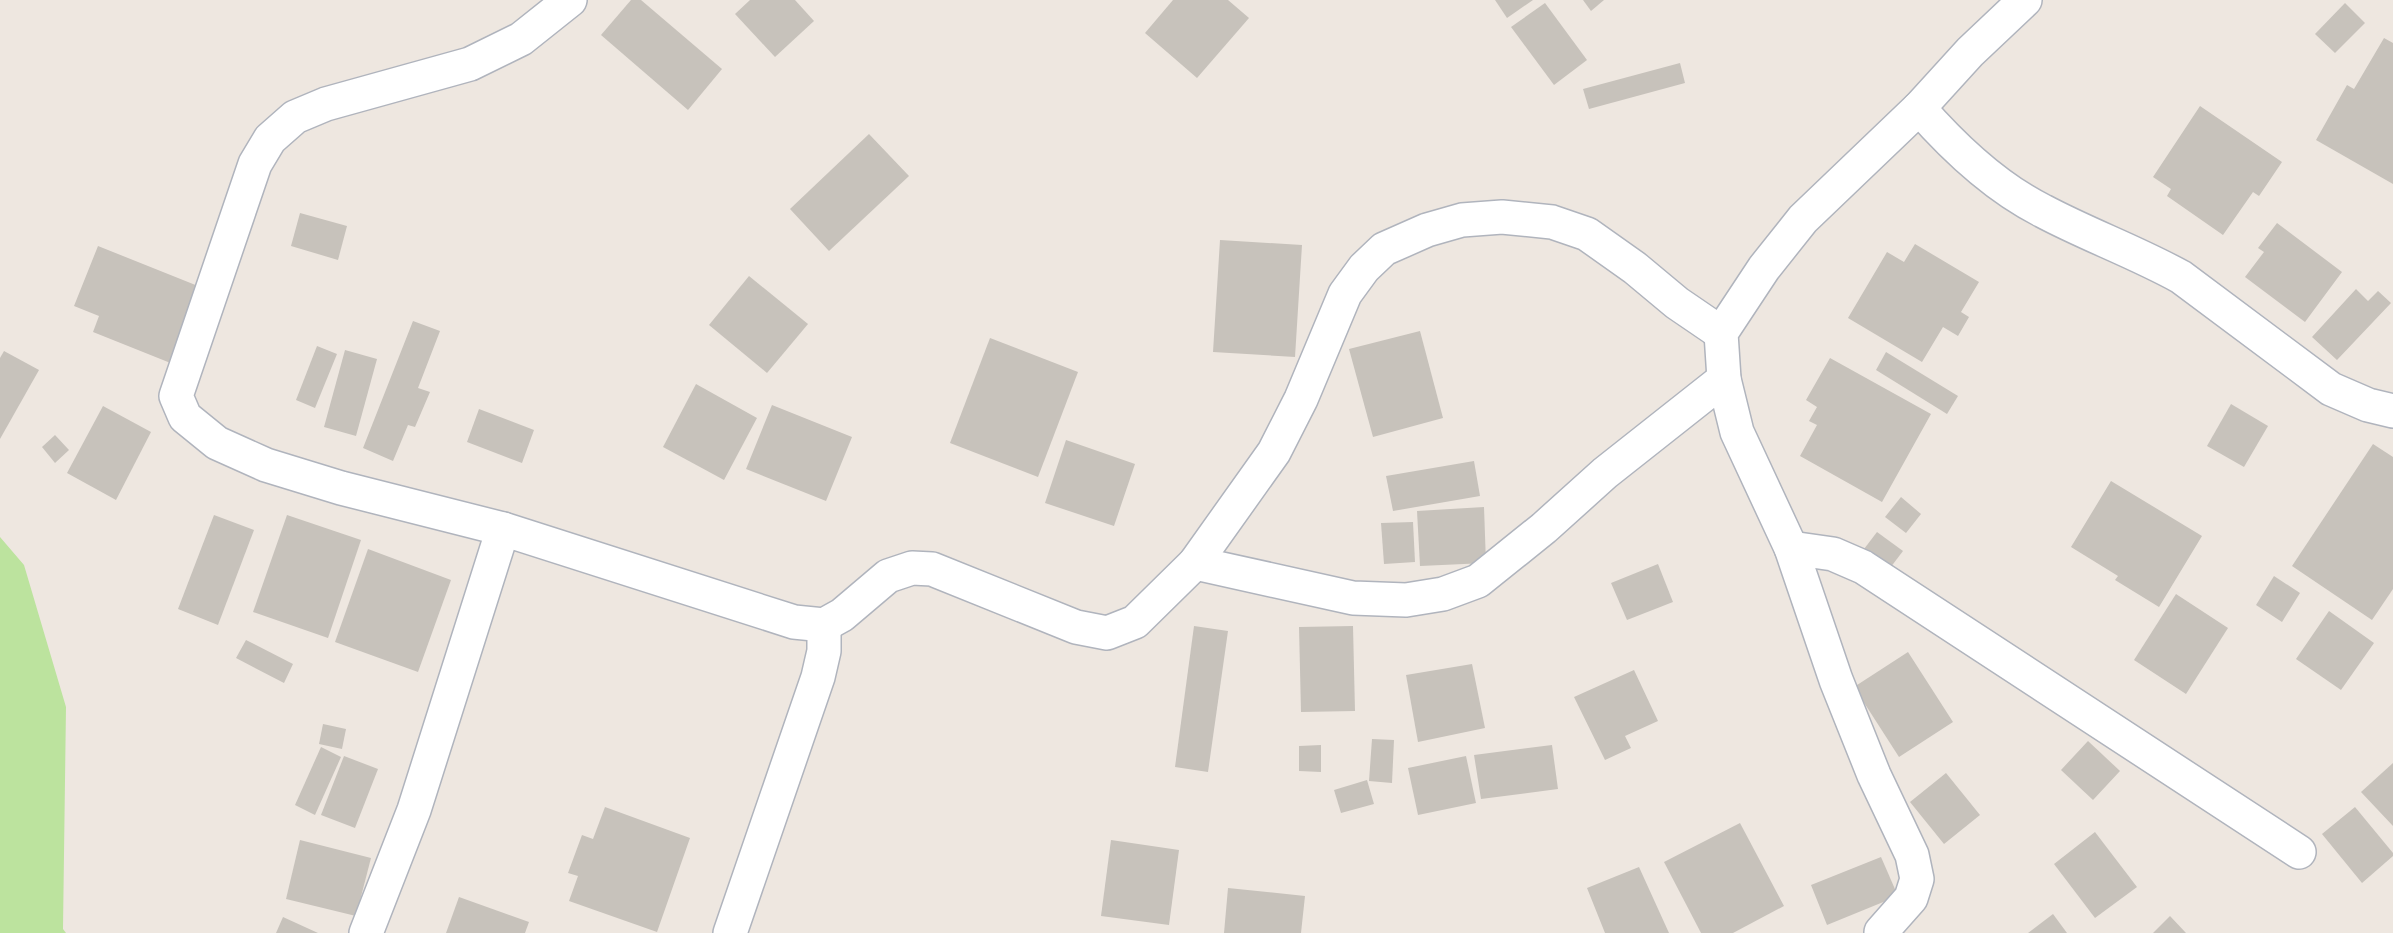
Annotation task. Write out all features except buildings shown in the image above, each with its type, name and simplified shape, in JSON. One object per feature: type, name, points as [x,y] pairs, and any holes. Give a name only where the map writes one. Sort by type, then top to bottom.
[{"type":"street","points":[[570,0],[520,39],[470,64],[326,104],[295,117],[270,139],[255,165],[176,396],[185,417],[218,442],[266,465],[341,488],[503,529],[794,622],[824,625],[842,615],[888,576],[912,568],[932,569],[1076,627],[1107,633],[1136,622],[1195,563],[1274,452],[1301,399],[1346,294],[1364,268],[1384,249],[1416,235],[1462,220],[1502,217],[1552,222],[1587,234],[1635,268],[1677,303],[1721,333]]},
{"type":"street","points":[[1881,932],[1911,898],[1917,879],[1912,855],[1874,775],[1836,680],[1791,549],[1737,432],[1724,379],[1721,333],[1764,268],[1803,219],[1919,108],[1970,52],[2025,0]]},
{"type":"street","points":[[1919,108],[1949,143],[1986,173],[2041,211],[2158,264],[2181,277],[2331,389],[2368,405],[2393,411]]},
{"type":"street","points":[[1195,563],[1353,598],[1406,600],[1443,594],[1479,581],[1544,528],[1614,466],[1724,379]]},
{"type":"street","points":[[366,933],[414,810],[503,529]]},
{"type":"street","points":[[1791,549],[1833,554],[1863,567],[2299,852]]},
{"type":"street","points":[[730,933],[818,677],[824,651],[824,625]]},
{"type":"green space","points":[[0,537],[24,565],[66,707],[63,929],[66,933],[0,933]]}]
